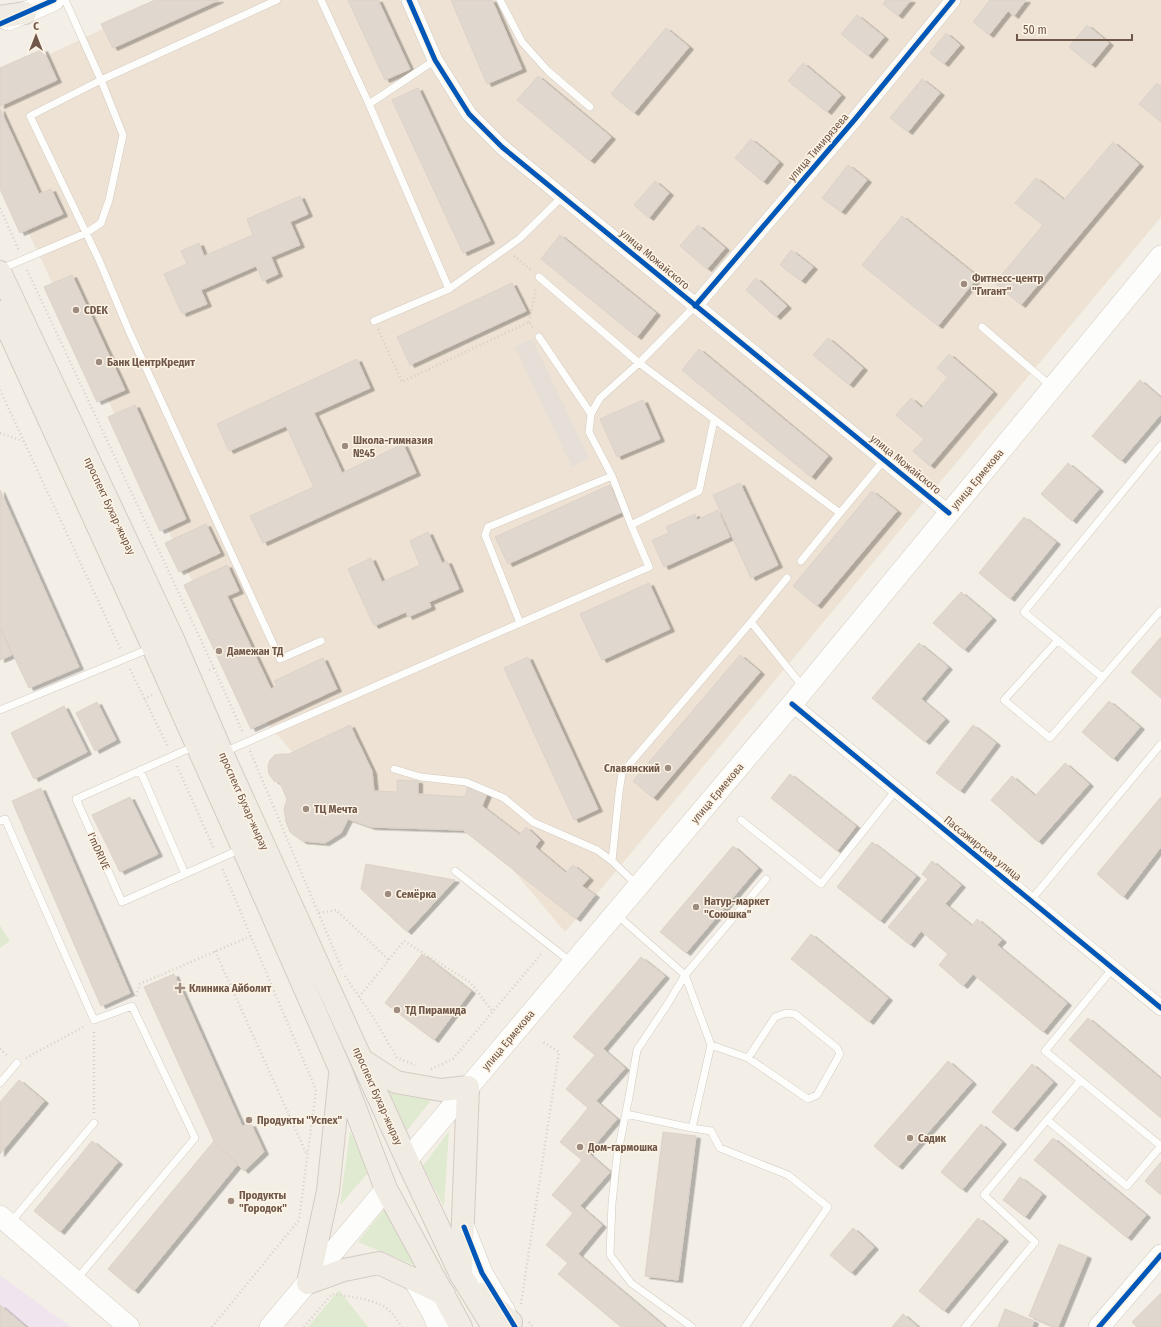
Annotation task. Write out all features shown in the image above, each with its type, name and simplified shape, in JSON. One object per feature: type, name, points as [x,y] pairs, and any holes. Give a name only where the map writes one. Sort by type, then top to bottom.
[{"type":"main road","points":[[0,24],[54,0]]},
{"type":"main road","points":[[0,17],[25,13]]},
{"type":"main road","name":"улица Ермекова","points":[[270,1327],[386,1189],[407,1160],[639,887],[1156,266]]},
{"type":"main road","name":"проспект Бухар-жырау","points":[[0,271],[173,639],[180,683],[197,745],[340,1071],[386,1189],[461,1327]]},
{"type":"main road","name":"проспект Бухар-жырау","points":[[0,312],[153,647],[180,683],[222,753],[407,1160],[461,1275],[513,1321]]},
{"type":"main road","points":[[153,647],[173,639]]},
{"type":"main road","points":[[362,1060],[396,1082],[441,1090],[468,1087],[464,1227],[461,1275]]},
{"type":"main road","points":[[308,1283],[328,1191],[340,1071]]},
{"type":"main road","points":[[5,1220],[129,1327]]},
{"type":"main road","points":[[464,1227],[482,1274],[513,1321]]},
{"type":"main road","points":[[1099,1327],[1161,1255]]},
{"type":"main road","points":[[308,1283],[344,1270],[379,1264],[413,1278],[444,1294],[449,1327]]},
{"type":"main road","points":[[413,1278],[433,1314],[438,1327]]},
{"type":"street","name":"улица Можайского","points":[[410,0],[435,60],[469,114],[502,147],[695,306],[885,459],[949,513]]},
{"type":"street","name":"улица Тимирязева","points":[[695,306],[856,118],[953,0]]},
{"type":"street","name":"Пассажирская улица","points":[[798,696],[896,790],[1161,1008]]},
{"type":"lane","points":[[0,271],[86,233],[101,223],[109,200],[123,134],[101,80],[65,0]]},
{"type":"lane","points":[[277,0],[101,80],[30,116],[86,233],[129,331],[280,659],[321,642]]},
{"type":"lane","points":[[321,0],[369,104],[449,289]]},
{"type":"lane","points":[[500,0],[522,42],[548,71],[590,107]]},
{"type":"lane","points":[[369,104],[435,60]]},
{"type":"lane","points":[[374,321],[449,289],[519,239],[563,196]]},
{"type":"lane","points":[[539,277],[639,362],[714,420],[840,513]]},
{"type":"lane","points":[[222,753],[649,567],[612,476],[589,432],[591,414],[600,398],[639,362],[695,306]]},
{"type":"lane","points":[[982,327],[1053,388]]},
{"type":"lane","points":[[539,337],[591,414]]},
{"type":"lane","points":[[631,525],[699,491],[714,420]]},
{"type":"lane","points":[[1102,677],[1024,612],[1161,445]]},
{"type":"lane","points":[[801,561],[885,459]]},
{"type":"lane","points":[[520,623],[486,535],[488,527],[612,476]]},
{"type":"lane","points":[[612,861],[622,773],[787,578]]},
{"type":"lane","points":[[1058,640],[1004,700],[1050,738],[1161,610]]},
{"type":"lane","points":[[751,622],[798,696]]},
{"type":"lane","points":[[0,710],[153,647]]},
{"type":"lane","points":[[1031,900],[1161,744]]},
{"type":"lane","name":"I'mDRIVE","points":[[197,745],[76,799],[122,902],[243,848]]},
{"type":"lane","points":[[394,768],[422,777],[466,782],[504,798],[533,822],[597,850],[612,861],[639,887]]},
{"type":"lane","points":[[140,770],[186,874]]},
{"type":"lane","points":[[741,820],[821,884],[896,790]]},
{"type":"lane","points":[[0,821],[5,819],[94,1020],[132,1006],[195,1138],[76,1280]]},
{"type":"lane","points":[[455,871],[574,964]]},
{"type":"lane","points":[[692,1327],[631,1283],[610,1254],[612,1203],[617,1157],[626,1114],[636,1050],[667,1005],[685,975],[766,879]]},
{"type":"lane","points":[[616,914],[685,975],[711,1045],[692,1128]]},
{"type":"lane","points":[[1047,1120],[1127,1186],[1161,1146],[1045,1051],[1113,968]]},
{"type":"lane","points":[[711,1045],[748,1058],[808,1099],[817,1095],[840,1054],[837,1048],[795,1014],[786,1013],[775,1017],[748,1058]]},
{"type":"lane","points":[[0,1083],[17,1063]]},
{"type":"lane","points":[[965,1327],[1035,1242],[984,1195],[1080,1081]]},
{"type":"lane","points":[[626,1114],[711,1131],[720,1148],[788,1175],[828,1207],[745,1327]]},
{"type":"lane","points":[[5,1220],[94,1123]]},
{"type":"path","points":[[0,208],[214,668],[345,976],[375,1020],[397,1058],[421,1068]]},
{"type":"path","points":[[506,249],[539,277],[529,322],[539,337]]},
{"type":"path","points":[[374,321],[402,382],[529,322]]},
{"type":"path","points":[[0,390],[172,756],[218,859],[316,1090],[299,1220],[212,1327]]},
{"type":"path","points":[[0,433],[24,441]]},
{"type":"path","points":[[144,699],[214,668]]},
{"type":"path","points":[[319,913],[336,910],[389,960]]},
{"type":"path","points":[[132,1006],[140,984],[250,936]]},
{"type":"path","points":[[359,996],[404,942],[470,982],[493,1012]]},
{"type":"path","points":[[427,1070],[453,1059],[549,944]]},
{"type":"path","points":[[215,951],[307,1156]]},
{"type":"path","points":[[17,1063],[94,1020],[94,1123]]},
{"type":"path","points":[[533,1327],[513,1321],[559,1052],[543,1042]]},
{"type":"path","points":[[304,1327],[332,1294],[363,1299],[385,1306],[395,1315],[402,1327]]},
{"type":"shaded area","points":[[163,0],[1161,0],[1161,217],[565,932],[512,869],[449,814],[325,792],[261,715],[182,561],[126,438],[0,173],[0,78]]},
{"type":"shaded area","points":[[532,339],[589,458],[572,467],[515,347]]},
{"type":"shaded area","points":[[0,1275],[71,1327],[0,1327]]},
{"type":"green space","points":[[0,925],[10,941],[0,948]]},
{"type":"green space","points":[[387,1086],[433,1098],[406,1132]]},
{"type":"green space","points":[[350,1131],[369,1172],[340,1205]]},
{"type":"green space","points":[[449,1131],[444,1207],[423,1166]]},
{"type":"green space","points":[[385,1208],[416,1266],[358,1242]]},
{"type":"green space","points":[[339,1290],[368,1327],[308,1327]]},
{"type":"building","points":[[155,0],[219,0],[113,48],[101,24]]},
{"type":"building","points":[[348,0],[378,0],[410,69],[385,80]]},
{"type":"building","points":[[451,0],[492,0],[522,69],[487,84]]},
{"type":"building","points":[[886,0],[911,0],[898,16],[883,4]]},
{"type":"building","points":[[990,0],[1026,0],[1014,16],[1008,11],[989,35],[973,22]]},
{"type":"building","points":[[857,15],[884,37],[868,56],[841,34]]},
{"type":"building","points":[[1087,25],[1109,43],[1091,65],[1069,47]]},
{"type":"building","points":[[666,28],[689,47],[634,113],[611,94]]},
{"type":"building","points":[[946,33],[960,45],[944,64],[930,53]]},
{"type":"building","points":[[43,49],[57,80],[0,106],[0,68]]},
{"type":"building","points":[[803,63],[841,95],[827,112],[788,81]]},
{"type":"building","points":[[538,76],[611,137],[590,161],[517,100]]},
{"type":"building","points":[[922,79],[940,93],[908,132],[890,118]]},
{"type":"building","points":[[1157,83],[1161,86],[1161,122],[1139,104]]},
{"type":"building","points":[[418,88],[490,241],[463,253],[392,100]]},
{"type":"building","points":[[0,109],[39,194],[51,189],[63,214],[20,233],[0,189]]},
{"type":"building","points":[[751,139],[779,162],[763,182],[735,158]]},
{"type":"building","points":[[1113,142],[1139,164],[1021,305],[995,283],[1043,225],[1015,203],[1036,178],[1064,200]]},
{"type":"building","points":[[848,165],[867,180],[841,212],[822,198]]},
{"type":"building","points":[[655,181],[669,193],[649,218],[634,205]]},
{"type":"building","points":[[300,196],[308,214],[290,222],[300,245],[271,257],[278,274],[263,281],[256,266],[201,290],[207,304],[182,314],[164,274],[187,264],[181,251],[199,243],[204,256],[253,235],[247,219]]},
{"type":"building","points":[[902,216],[978,277],[938,326],[862,265]]},
{"type":"building","points":[[698,225],[725,248],[707,269],[680,246]]},
{"type":"building","points":[[560,235],[656,313],[637,337],[541,259]]},
{"type":"building","points":[[791,250],[813,267],[801,281],[780,265]]},
{"type":"building","points":[[72,275],[125,390],[97,402],[44,287]]},
{"type":"building","points":[[756,278],[787,306],[776,317],[746,290]]},
{"type":"building","points":[[512,283],[526,311],[410,365],[397,337]]},
{"type":"building","points":[[828,338],[863,368],[849,385],[813,355]]},
{"type":"building","points":[[699,349],[828,456],[811,477],[682,370]]},
{"type":"building","points":[[949,354],[993,392],[930,466],[913,451],[924,439],[896,415],[911,398],[922,408],[948,377],[937,368]]},
{"type":"building","points":[[357,359],[370,388],[314,413],[342,473],[403,444],[416,473],[263,543],[250,516],[314,487],[286,426],[229,451],[217,424]]},
{"type":"building","points":[[1140,380],[1161,398],[1161,414],[1121,461],[1092,436]]},
{"type":"building","points":[[643,400],[660,439],[617,457],[600,419]]},
{"type":"building","points":[[135,405],[186,519],[160,531],[108,417]]},
{"type":"building","points":[[1068,463],[1099,489],[1072,521],[1041,494]]},
{"type":"building","points":[[740,483],[778,565],[751,578],[713,495]]},
{"type":"building","points":[[610,485],[622,512],[508,564],[495,537]]},
{"type":"building","points":[[0,490],[79,667],[29,688],[0,627]]},
{"type":"building","points":[[872,491],[897,511],[817,606],[793,586]]},
{"type":"building","points":[[718,510],[730,537],[664,567],[652,540],[669,533],[666,527],[695,514],[697,520]]},
{"type":"building","points":[[1024,517],[1056,542],[1010,599],[979,573]]},
{"type":"building","points":[[206,524],[220,553],[179,572],[165,543]]},
{"type":"building","points":[[428,532],[442,563],[447,561],[459,589],[429,602],[431,607],[408,617],[406,612],[374,626],[348,569],[371,558],[382,582],[420,565],[410,541]]},
{"type":"building","points":[[227,565],[239,591],[227,596],[271,689],[277,686],[274,681],[323,658],[337,689],[251,729],[184,585]]},
{"type":"building","points":[[649,583],[670,629],[602,660],[580,614]]},
{"type":"building","points":[[961,592],[992,618],[964,650],[933,623]]},
{"type":"building","points":[[0,627],[12,655],[0,660]]},
{"type":"building","points":[[1161,637],[1161,698],[1131,672]]},
{"type":"building","points":[[919,643],[948,667],[921,699],[945,719],[925,742],[872,698]]},
{"type":"building","points":[[740,655],[760,672],[653,798],[633,781]]},
{"type":"building","points":[[528,657],[598,809],[574,820],[504,668]]},
{"type":"building","points":[[1109,701],[1140,727],[1113,759],[1082,732]]},
{"type":"building","points":[[97,702],[116,740],[95,751],[76,713]]},
{"type":"building","points":[[64,706],[87,752],[34,779],[11,733]]},
{"type":"building","points":[[350,725],[372,771],[374,791],[397,792],[397,780],[418,781],[418,794],[465,797],[468,787],[487,794],[482,806],[520,835],[526,827],[540,840],[535,847],[566,873],[573,865],[589,878],[582,886],[595,895],[576,919],[463,830],[371,827],[348,819],[341,833],[325,843],[302,841],[290,832],[286,822],[284,809],[287,799],[280,783],[274,781],[269,774],[268,766],[270,760],[275,755],[289,754]]},
{"type":"building","points":[[973,725],[996,743],[960,791],[936,773]]},
{"type":"building","points":[[1065,763],[1089,784],[1038,842],[991,800],[1012,776],[1035,796]]},
{"type":"building","points":[[790,774],[856,826],[837,851],[771,798]]},
{"type":"building","points":[[41,788],[130,993],[101,1006],[12,801]]},
{"type":"building","points":[[130,797],[158,854],[120,872],[92,815]]},
{"type":"building","points":[[1161,797],[1161,847],[1123,897],[1097,874]]},
{"type":"building","points":[[872,842],[916,876],[880,921],[837,887]]},
{"type":"building","points":[[733,846],[758,868],[686,953],[660,932]]},
{"type":"building","points":[[932,861],[961,885],[945,904],[972,926],[977,919],[1002,940],[997,945],[1067,1003],[1043,1032],[973,974],[963,986],[939,965],[948,954],[921,931],[910,945],[888,927],[928,879],[922,874]]},
{"type":"building","points":[[366,864],[455,880],[407,932],[361,889]]},
{"type":"building","points":[[811,934],[888,998],[869,1022],[791,959]]},
{"type":"building","points":[[422,954],[471,991],[434,1040],[385,1003]]},
{"type":"building","name":"Дом-гармошка","points":[[641,957],[665,976],[603,1049],[625,1068],[596,1101],[617,1119],[588,1153],[610,1172],[580,1206],[602,1225],[578,1254],[665,1327],[621,1327],[558,1274],[568,1263],[546,1245],[573,1213],[552,1195],[582,1160],[560,1142],[588,1108],[566,1089],[595,1055],[573,1037]]},
{"type":"building","points":[[174,974],[242,1126],[251,1124],[264,1152],[244,1171],[214,1141],[144,987]]},
{"type":"building","points":[[1088,1018],[1161,1079],[1161,1118],[1069,1040]]},
{"type":"building","points":[[948,1061],[972,1082],[898,1167],[874,1146]]},
{"type":"building","points":[[1032,1064],[1053,1082],[1013,1129],[992,1112]]},
{"type":"building","points":[[19,1080],[44,1101],[0,1154],[0,1102]]},
{"type":"building","points":[[981,1124],[1002,1142],[962,1190],[941,1172]]},
{"type":"building","points":[[663,1132],[696,1136],[678,1280],[645,1276]]},
{"type":"building","points":[[1053,1138],[1146,1215],[1127,1238],[1034,1160]]},
{"type":"building","points":[[92,1141],[118,1162],[60,1232],[34,1211]]},
{"type":"building","points":[[214,1141],[238,1164],[134,1291],[108,1269]]},
{"type":"building","points":[[1161,1162],[1161,1195],[1145,1181]]},
{"type":"building","points":[[1020,1177],[1042,1194],[1025,1217],[1003,1200]]},
{"type":"building","points":[[978,1218],[1004,1239],[944,1311],[919,1291]]},
{"type":"building","points":[[853,1228],[874,1247],[851,1273],[830,1255]]},
{"type":"building","points":[[1059,1244],[1087,1256],[1058,1327],[1055,1327],[1029,1316]]},
{"type":"building","points":[[1161,1293],[1161,1327],[1137,1327],[1132,1322]]},
{"type":"building","points":[[0,1305],[26,1327],[0,1327]]},
{"type":"building","points":[[1005,1309],[1034,1321],[1032,1327],[998,1327]]},
{"type":"building","points":[[903,1314],[918,1327],[892,1327]]},
{"type":"cycle path","points":[[0,24],[54,0]]},
{"type":"cycle path","points":[[409,0],[435,60],[469,114],[502,147],[949,513]]},
{"type":"cycle path","points":[[695,306],[856,118],[953,0]]},
{"type":"cycle path","points":[[792,704],[1161,1008]]},
{"type":"cycle path","points":[[464,1227],[482,1273],[515,1327]]},
{"type":"cycle path","points":[[1099,1327],[1161,1255]]},
{"type":"place","name":"Фитнесс-центр \"Гигант\"","points":[[964,284]]},
{"type":"place","name":"CDEK","points":[[76,310]]},
{"type":"place","name":"Банк ЦентрКредит","points":[[99,362]]},
{"type":"place","name":"Школа-гимназия №45","points":[[345,446]]},
{"type":"place","name":"Дамежан ТД","points":[[219,651]]},
{"type":"place","name":"Славянский","points":[[668,768]]},
{"type":"place","name":"ТЦ Мечта","points":[[306,809]]},
{"type":"place","name":"Семёрка","points":[[388,894]]},
{"type":"place","name":"Натур-маркет \"Союшка\"","points":[[696,907]]},
{"type":"place","name":"Клиника Айболит","points":[[180,988]]},
{"type":"place","name":"ТД Пирамида","points":[[397,1010]]},
{"type":"place","name":"Продукты \"Успех\"","points":[[249,1120]]},
{"type":"place","name":"Садик","points":[[910,1138]]},
{"type":"place","name":"Дом-гармошка","points":[[580,1147]]},
{"type":"place","name":"Продукты \"Городок\"","points":[[231,1201]]}]
